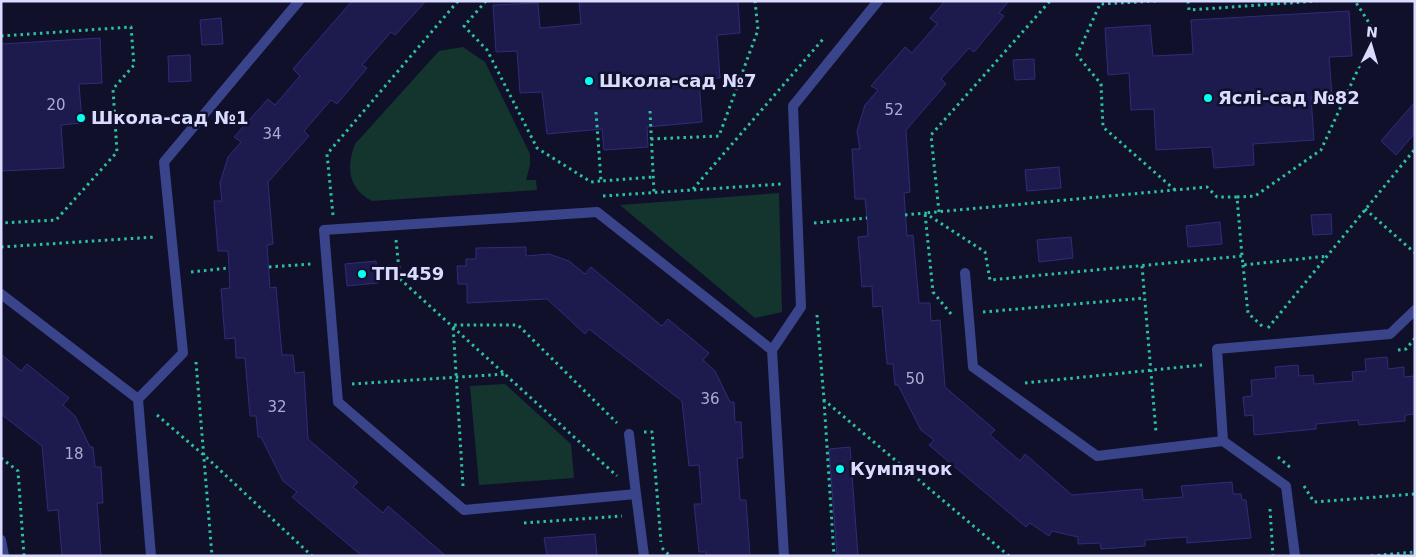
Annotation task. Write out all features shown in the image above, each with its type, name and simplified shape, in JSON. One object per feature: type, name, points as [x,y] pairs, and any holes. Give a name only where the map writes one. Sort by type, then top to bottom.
[{"type":"lane","points":[[138,399],[183,353],[164,162],[299,1]]},
{"type":"lane","points":[[784,556],[772,350],[801,307],[793,106],[878,1]]},
{"type":"lane","points":[[636,494],[464,510],[338,402],[324,230],[597,212],[772,350]]},
{"type":"lane","points":[[965,273],[973,367],[1097,456],[1223,441],[1286,486],[1295,556]]},
{"type":"lane","points":[[1,294],[138,399],[151,556]]},
{"type":"lane","points":[[1223,441],[1217,349],[1390,334],[1415,310]]},
{"type":"lane","points":[[629,434],[644,556]]},
{"type":"lane","points":[[1,540],[4,556]]},
{"type":"path","points":[[324,230],[333,216],[327,154],[458,1]]},
{"type":"path","points":[[486,1],[464,26],[486,50],[537,148],[591,182],[653,177]]},
{"type":"path","points":[[651,139],[718,136],[758,30],[755,1]]},
{"type":"path","points":[[940,212],[932,136],[1050,1]]},
{"type":"path","points":[[1156,1],[1100,4],[1077,55],[1101,84],[1103,127],[1175,190]]},
{"type":"path","points":[[1188,1],[1188,10],[1317,1]]},
{"type":"path","points":[[906,215],[1207,187],[1216,197],[1254,196],[1321,150],[1375,32],[1355,1]]},
{"type":"path","points":[[1,36],[131,27],[134,64],[113,89],[117,152],[56,220],[1,223]]},
{"type":"path","points":[[796,183],[693,189],[830,31]]},
{"type":"path","points":[[650,111],[654,192]]},
{"type":"path","points":[[596,112],[601,181]]},
{"type":"path","points":[[1253,346],[1415,149]]},
{"type":"path","points":[[1237,197],[1248,313],[1266,330]]},
{"type":"path","points":[[1365,210],[1415,253]]},
{"type":"path","points":[[925,213],[985,252],[990,280],[1242,256]]},
{"type":"path","points":[[925,213],[934,292],[957,322]]},
{"type":"path","points":[[814,215],[814,232]]},
{"type":"path","points":[[814,223],[866,218]]},
{"type":"path","points":[[395,225],[400,279],[636,494]]},
{"type":"path","points":[[1,247],[170,237]]},
{"type":"path","points":[[1243,265],[1328,256]]},
{"type":"path","points":[[268,267],[312,264],[312,274]]},
{"type":"path","points":[[1142,266],[1158,448]]},
{"type":"path","points":[[968,314],[1144,298]]},
{"type":"path","points":[[816,314],[824,400],[834,556]]},
{"type":"path","points":[[452,325],[457,377],[464,510]]},
{"type":"path","points":[[452,325],[518,325],[629,434],[652,432],[662,550],[670,556]]},
{"type":"path","points":[[1390,350],[1406,349],[1415,338]]},
{"type":"path","points":[[999,386],[1218,364]]},
{"type":"path","points":[[337,386],[506,374]]},
{"type":"path","points":[[138,399],[206,457],[312,556]]},
{"type":"path","points":[[824,400],[1009,556]]},
{"type":"path","points":[[1273,454],[1290,465],[1294,472]]},
{"type":"path","points":[[206,457],[212,556]]},
{"type":"path","points":[[1,458],[18,471],[24,556]]},
{"type":"path","points":[[1299,479],[1314,502],[1415,494]]},
{"type":"path","points":[[1270,507],[1273,556]]},
{"type":"path","points":[[521,524],[628,515]]},
{"type":"path","points":[[1371,556],[1415,552]]},
{"type":"green space","points":[[463,47],[485,62],[530,154],[530,165],[526,180],[536,180],[537,190],[372,201],[364,196],[358,190],[351,177],[350,161],[355,144],[439,51]]},
{"type":"green space","points":[[779,193],[782,312],[755,318],[620,205]]},
{"type":"green space","points":[[505,384],[571,444],[574,478],[479,485],[470,386]]},
{"type":"building","points":[[352,1],[426,1],[395,35],[391,32],[362,65],[367,68],[337,104],[331,100],[304,131],[309,136],[268,182],[273,244],[267,245],[270,288],[276,287],[282,355],[293,355],[295,373],[304,372],[308,439],[358,482],[353,487],[383,513],[388,506],[446,556],[362,556],[292,497],[297,492],[283,481],[261,437],[258,437],[256,416],[250,416],[245,358],[236,358],[235,338],[225,339],[221,289],[230,288],[228,251],[218,251],[214,201],[222,201],[220,183],[228,157],[241,142],[234,137],[268,99],[275,105],[300,76],[293,69]]},
{"type":"building","points":[[579,1],[738,1],[740,33],[717,35],[720,78],[699,79],[702,122],[647,127],[648,147],[604,150],[602,129],[547,134],[542,92],[520,93],[517,51],[496,52],[493,5],[538,3],[540,28],[581,24]]},
{"type":"building","points":[[945,1],[1009,1],[999,13],[1004,16],[974,52],[969,48],[941,79],[946,84],[906,130],[910,192],[904,193],[907,236],[913,235],[919,303],[930,303],[931,321],[940,320],[945,387],[995,430],[990,435],[1020,461],[1025,454],[1072,495],[1142,489],[1143,500],[1183,497],[1181,486],[1232,482],[1233,494],[1241,494],[1242,500],[1246,500],[1251,538],[1187,543],[1187,537],[1145,540],[1145,546],[1101,549],[1100,543],[1078,544],[1078,537],[1052,531],[1049,536],[1030,523],[1026,527],[929,445],[934,440],[921,430],[898,385],[895,385],[893,364],[887,364],[882,306],[873,307],[872,286],[862,287],[858,237],[868,236],[867,218],[865,199],[855,199],[852,149],[860,149],[857,131],[865,105],[878,90],[871,86],[905,47],[912,53],[937,24],[930,18]]},
{"type":"building","points":[[1349,11],[1352,56],[1329,57],[1332,96],[1311,97],[1314,140],[1253,144],[1254,165],[1214,168],[1212,147],[1156,150],[1154,109],[1131,110],[1129,73],[1108,75],[1105,28],[1150,25],[1153,56],[1193,54],[1191,20]]},
{"type":"building","points":[[221,18],[223,44],[202,45],[200,20]]},
{"type":"building","points":[[100,38],[102,83],[79,84],[82,123],[61,125],[64,168],[1,171],[1,44]]},
{"type":"building","points":[[190,55],[191,81],[169,82],[168,56]]},
{"type":"building","points":[[1034,59],[1035,79],[1015,80],[1013,60]]},
{"type":"building","points":[[1415,102],[1415,133],[1396,155],[1381,141]]},
{"type":"building","points":[[1059,167],[1061,188],[1027,191],[1025,170]]},
{"type":"building","points":[[1331,214],[1332,234],[1313,235],[1311,215]]},
{"type":"building","points":[[1220,222],[1222,244],[1188,247],[1186,226]]},
{"type":"building","points":[[1071,237],[1073,258],[1039,262],[1037,240]]},
{"type":"building","points":[[526,247],[526,256],[549,254],[569,261],[585,274],[591,267],[662,326],[668,319],[709,353],[703,360],[715,371],[730,402],[734,402],[735,422],[741,422],[743,458],[737,458],[740,500],[746,500],[750,556],[706,556],[706,552],[699,552],[694,504],[702,504],[699,465],[689,466],[682,401],[589,329],[585,334],[547,299],[467,303],[467,284],[458,284],[457,266],[466,266],[466,259],[476,259],[476,248]]},
{"type":"building","name":"ТП-459","points":[[376,261],[378,283],[347,286],[345,264]]},
{"type":"building","points":[[1,354],[21,371],[27,364],[69,398],[63,405],[75,416],[90,447],[93,447],[95,467],[101,467],[103,503],[97,503],[101,556],[62,556],[58,510],[48,511],[42,446],[1,414]]},
{"type":"building","points":[[1387,357],[1388,369],[1404,367],[1404,377],[1415,376],[1415,414],[1405,415],[1405,421],[1359,425],[1358,420],[1316,424],[1316,429],[1254,435],[1253,415],[1245,416],[1243,397],[1252,396],[1251,380],[1276,378],[1275,367],[1298,365],[1299,376],[1313,375],[1314,384],[1353,381],[1352,372],[1366,371],[1365,359]]},
{"type":"building","points":[[850,447],[858,556],[837,556],[829,449]]},
{"type":"building","points":[[595,534],[597,556],[547,556],[544,538]]},
{"type":"place","name":"Школа-сад №7","points":[[589,81]]},
{"type":"place","name":"Яслі-сад №82","points":[[1208,98]]},
{"type":"place","name":"Школа-сад №1","points":[[81,118]]},
{"type":"place","name":"ТП-459","points":[[362,274]]},
{"type":"place","name":"Кумпячок","points":[[840,469]]}]
